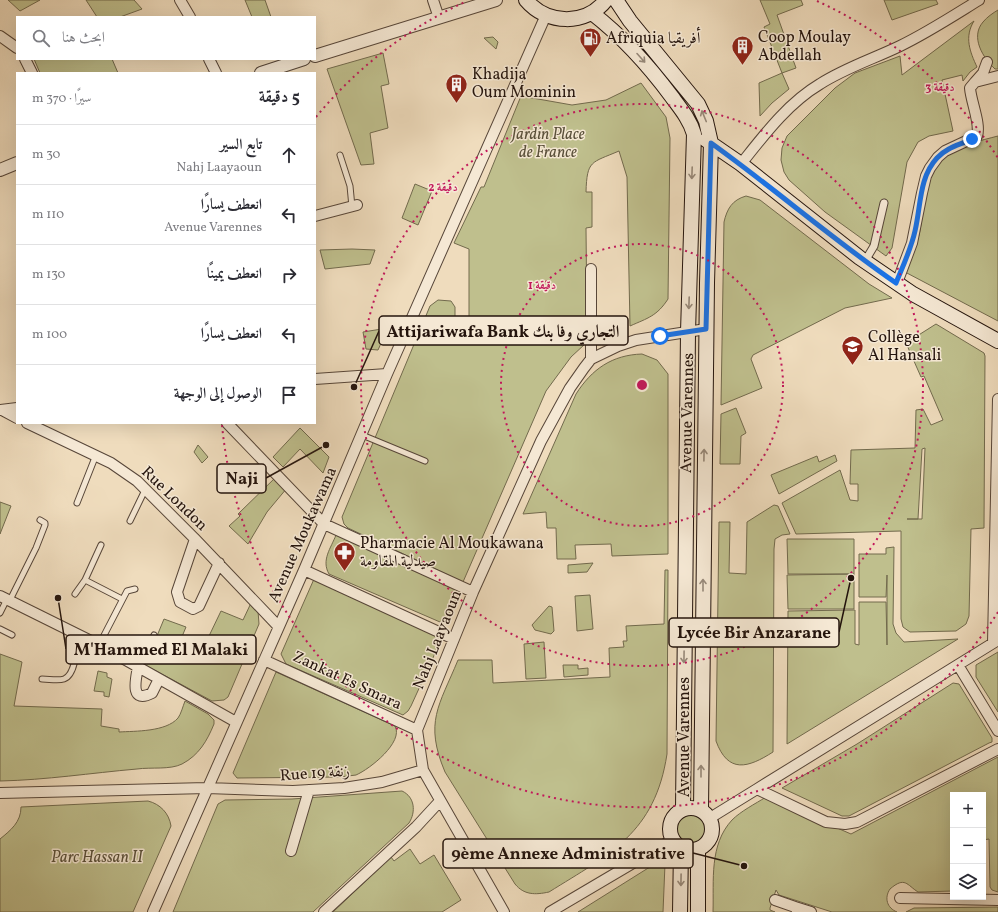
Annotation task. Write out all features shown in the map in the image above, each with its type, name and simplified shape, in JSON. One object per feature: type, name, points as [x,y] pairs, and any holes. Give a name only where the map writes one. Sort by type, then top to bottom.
[{"type":"main road","points":[[526,0],[532,7],[546,15],[563,19],[578,18],[592,13],[606,0]]},
{"type":"main road","name":"Avenue Varennes","points":[[616,0],[630,21],[698,104],[706,121],[711,143],[703,519],[705,814]]},
{"type":"main road","name":"Avenue Varennes","points":[[592,13],[627,43],[656,76],[688,119],[694,134],[688,332],[683,809]]},
{"type":"main road","points":[[694,134],[711,143],[741,164],[865,262],[896,283],[943,311],[998,341]]},
{"type":"main road","points":[[685,519],[703,519]]},
{"type":"main road","points":[[684,611],[703,611]]},
{"type":"main road","points":[[677,844],[687,850],[698,849],[704,846],[712,836],[712,824],[705,814],[695,808],[683,809],[671,822],[670,828],[677,844],[680,912]]},
{"type":"main road","points":[[698,849],[698,912]]},
{"type":"street","points":[[180,0],[189,16]]},
{"type":"street","points":[[433,0],[439,18]]},
{"type":"street","points":[[316,56],[496,0]]},
{"type":"street","points":[[741,164],[769,128],[819,84],[851,67],[924,33],[979,0]]},
{"type":"street","name":"Avenue Moukawama","points":[[153,912],[304,570],[387,374],[546,15]]},
{"type":"street","points":[[0,36],[16,47]]},
{"type":"street","points":[[26,60],[32,72]]},
{"type":"street","points":[[210,60],[216,72]]},
{"type":"street","points":[[264,72],[301,60]]},
{"type":"street","points":[[896,283],[912,243],[922,193],[930,168],[938,157],[945,151],[978,136],[977,122],[970,88],[984,73],[987,62]]},
{"type":"street","points":[[975,82],[998,76]]},
{"type":"street","points":[[0,170],[16,163]]},
{"type":"street","points":[[865,262],[874,246],[884,203]]},
{"type":"street","points":[[316,216],[354,206]]},
{"type":"street","points":[[592,269],[592,360]]},
{"type":"street","name":"Nahj Laayaoun","points":[[417,730],[474,592],[541,441],[570,388],[592,360],[618,346],[636,340],[706,329]]},
{"type":"street","points":[[316,379],[387,374]]},
{"type":"street","points":[[705,814],[757,789],[996,642],[998,399]]},
{"type":"street","points":[[1,410],[16,408]]},
{"type":"street","points":[[1,410],[16,418]]},
{"type":"street","name":"Rue London","points":[[29,424],[112,463],[145,490],[195,539],[278,626]]},
{"type":"street","points":[[228,424],[324,524],[474,592]]},
{"type":"street","points":[[195,539],[176,592],[180,602],[193,609],[198,606],[219,563]]},
{"type":"street","points":[[304,570],[454,639]]},
{"type":"street","points":[[6,598],[99,645],[236,722]]},
{"type":"street","name":"Zankat Es Smara","points":[[264,660],[417,730]]},
{"type":"street","points":[[958,665],[998,731]]},
{"type":"street","points":[[138,667],[135,690],[138,694],[142,696],[152,693],[159,679]]},
{"type":"street","points":[[417,730],[423,770],[504,912]]},
{"type":"street","points":[[757,789],[826,822],[845,824],[857,822],[998,748]]},
{"type":"street","name":"Rue 19 زنقة","points":[[0,793],[207,788],[283,792],[344,788],[374,783],[423,770]]},
{"type":"street","points":[[291,851],[309,790]]},
{"type":"street","points":[[324,912],[416,827],[440,800]]},
{"type":"street","points":[[550,912],[677,844]]},
{"type":"street","points":[[900,898],[950,898]]},
{"type":"street","points":[[986,899],[998,900]]},
{"type":"street","points":[[775,900],[796,909],[811,912]]},
{"type":"lane","points":[[340,155],[350,186],[354,206]]},
{"type":"lane","points":[[362,435],[425,461]]},
{"type":"lane","points":[[77,503],[96,455]]},
{"type":"lane","points":[[130,521],[145,490]]},
{"type":"lane","points":[[0,613],[6,598],[36,548],[45,525],[45,523],[40,520]]},
{"type":"lane","points":[[75,594],[85,580],[102,545]]},
{"type":"lane","points":[[85,580],[122,599]]},
{"type":"lane","points":[[99,645],[127,591],[135,588]]},
{"type":"lane","points":[[0,629],[12,635]]},
{"type":"lane","points":[[42,679],[63,680],[69,677],[74,667],[78,634]]},
{"type":"lane","points":[[138,667],[154,635]]},
{"type":"green space","points":[[8,0],[40,0],[20,11]]},
{"type":"green space","points":[[86,0],[134,0],[142,9],[123,16],[96,16]]},
{"type":"green space","points":[[245,0],[265,0],[271,16],[252,16]]},
{"type":"green space","points":[[760,0],[801,0],[803,5],[777,15],[796,68],[782,73],[764,27],[770,24]]},
{"type":"green space","points":[[884,0],[936,0],[938,4],[892,20]]},
{"type":"green space","points":[[998,10],[998,69],[995,69],[986,59],[980,47],[978,34],[979,28],[983,22]]},
{"type":"green space","points":[[974,21],[969,33],[969,44],[977,67],[970,72],[963,81],[962,75],[942,80],[953,131],[929,136],[918,142],[907,162],[892,248],[886,256],[825,212],[789,180],[784,172],[781,160],[782,148],[787,136],[835,88],[855,73],[900,56],[902,75]]},
{"type":"green space","points":[[493,37],[498,42],[496,49],[484,38]]},
{"type":"green space","points":[[383,53],[389,84],[381,86],[388,128],[370,133],[374,164],[361,165],[327,69]]},
{"type":"green space","points":[[34,60],[112,60],[118,72],[40,72]]},
{"type":"green space","points":[[782,73],[789,89],[772,103],[760,116],[759,83]]},
{"type":"green space","name":"Jardin Place de France","points":[[641,83],[666,117],[670,138],[668,299],[656,313],[630,326],[627,177],[619,151],[602,158],[592,164],[589,168],[586,192],[592,192],[592,227],[586,228],[587,324],[585,344],[571,357],[546,391],[463,582],[348,528],[344,524],[342,517],[430,306],[438,300],[451,301],[455,307],[455,318],[469,317],[469,249],[454,243],[481,187],[484,187],[521,96],[572,105],[606,100]]},
{"type":"green space","points":[[998,136],[998,321],[905,272],[918,240],[927,182],[936,164],[948,152],[969,144]]},
{"type":"green space","points":[[415,184],[432,191],[418,225],[402,218]]},
{"type":"green space","points":[[746,196],[760,200],[869,284],[892,298],[845,308],[753,355],[751,359],[762,388],[721,405],[724,222],[731,206],[737,200]]},
{"type":"green space","points":[[320,250],[375,250],[370,264],[325,269]]},
{"type":"green space","points":[[936,324],[984,353],[985,356],[984,528],[971,529],[969,616],[966,624],[956,631],[910,632],[903,627],[901,619],[901,531],[796,534],[782,503],[840,470],[850,500],[858,501],[858,484],[850,484],[851,450],[915,448],[916,410],[923,409],[931,425],[943,420],[924,376],[921,377],[906,343]],"holes":[[[925,448],[922,519],[918,519],[922,449]]]},
{"type":"green space","points":[[388,328],[378,350],[366,349],[363,332]]},
{"type":"green space","points":[[642,354],[657,360],[668,374],[668,554],[612,556],[611,544],[575,545],[576,559],[557,559],[556,528],[547,528],[546,512],[523,514],[576,394],[582,385],[589,377],[604,365],[621,357]]},
{"type":"green space","points":[[736,408],[746,433],[741,436],[740,464],[720,464],[721,414]]},
{"type":"green space","points":[[300,428],[329,457],[323,473],[300,449],[283,467],[273,457]]},
{"type":"green space","points":[[198,445],[208,457],[202,463],[194,452]]},
{"type":"green space","points":[[835,455],[837,461],[779,494],[771,475],[817,456],[819,462]]},
{"type":"green space","points":[[276,477],[287,488],[267,512],[248,544],[229,526],[240,516],[238,514]]},
{"type":"green space","points":[[0,502],[11,506],[0,534]]},
{"type":"green space","points":[[774,505],[778,506],[790,534],[782,535],[775,539],[774,549],[773,752],[755,762],[740,765],[726,759],[716,741],[719,522],[730,522],[729,573],[746,574],[747,522]]},
{"type":"green space","points":[[336,535],[458,588],[460,592],[446,620],[440,622],[329,574],[326,559]]},
{"type":"green space","points":[[787,539],[854,539],[854,574],[788,574]]},
{"type":"green space","points":[[894,547],[893,624],[896,633],[904,642],[958,639],[787,744],[788,611],[855,610],[855,644],[859,645],[859,602],[886,602],[887,645],[887,575],[886,597],[859,597],[859,554],[886,554],[886,548]]},
{"type":"green space","points":[[593,563],[587,572],[568,573],[568,565]]},
{"type":"green space","points":[[665,570],[668,570],[667,754],[661,781],[652,804],[640,822],[626,838],[591,866],[549,892],[534,894],[526,892],[518,888],[515,884],[445,772],[439,755],[435,727],[436,714],[445,690],[458,660],[492,660],[493,683],[610,677],[609,648],[624,647],[623,641],[627,641],[626,626],[664,624]]},
{"type":"green space","points":[[854,574],[854,609],[788,609],[787,575]]},
{"type":"green space","points":[[314,579],[442,638],[411,706],[403,715],[286,664],[281,654]]},
{"type":"green space","points":[[590,595],[593,629],[577,631],[575,596]]},
{"type":"green space","points":[[251,603],[258,611],[259,624],[228,697],[224,700],[212,701],[145,665],[164,619],[186,627],[181,639],[207,649],[212,637],[209,636],[221,611],[243,620]]},
{"type":"green space","points":[[549,606],[552,607],[554,631],[551,634],[535,630],[532,625]]},
{"type":"green space","points":[[544,642],[546,678],[526,679],[524,644]]},
{"type":"green space","points":[[998,652],[998,712],[976,677],[976,665]]},
{"type":"green space","points":[[0,654],[22,662],[14,706],[102,709],[101,726],[119,729],[119,732],[150,730],[173,723],[178,718],[185,701],[208,714],[214,720],[214,724],[198,752],[177,766],[166,768],[142,768],[51,778],[0,781]]},
{"type":"green space","points":[[563,665],[578,665],[578,669],[588,668],[588,675],[564,677]]},
{"type":"green space","points":[[98,671],[107,673],[107,677],[112,679],[109,697],[104,696],[104,692],[94,691]]},
{"type":"green space","points":[[276,672],[395,726],[395,740],[377,761],[356,775],[340,777],[237,778],[233,773]]},
{"type":"green space","points":[[953,683],[959,684],[992,738],[992,742],[849,816],[842,816],[782,788],[857,744]]},
{"type":"green space","points":[[998,757],[998,892],[992,890],[990,887],[989,839],[986,840],[986,792],[950,792],[950,891],[918,892],[903,882],[890,889],[887,896],[889,905],[897,912],[832,912],[779,895],[776,890],[770,908],[770,910],[775,912],[713,912],[714,863],[719,840],[732,820],[766,797],[851,834]]},
{"type":"green space","points":[[402,791],[410,797],[413,805],[413,814],[409,823],[313,912],[173,912],[218,804],[225,800],[292,799]]},
{"type":"green space","name":"Parc Hassan II","points":[[148,801],[156,804],[166,813],[171,826],[133,912],[0,912],[0,839],[17,821],[21,812],[21,807]]},
{"type":"green space","points":[[689,812],[695,812],[699,813],[706,819],[709,829],[708,836],[702,843],[695,846],[689,846],[685,845],[678,839],[675,832],[675,826],[676,822],[682,815]]},
{"type":"green space","points":[[410,849],[420,864],[434,855],[461,900],[442,912],[333,912],[391,857],[394,861]]},
{"type":"green space","points":[[661,860],[665,864],[663,912],[578,912]]},
{"type":"green space","points":[[998,907],[998,912],[906,912],[914,908]]},
{"type":"place","name":"Afriquia أفريقيا","points":[[590,58]]},
{"type":"place","name":"Coop Moulay Abdellah","points":[[743,66]]},
{"type":"place","name":"Khadija Oum Mominin","points":[[456,104]]},
{"type":"place","name":"Collège Al Hansali","points":[[853,366]]},
{"type":"place","name":"Attijariwafa Bank التجاري وفا بنك","points":[[354,387]]},
{"type":"place","name":"Naji","points":[[326,445]]},
{"type":"place","name":"Pharmacie Al Moukawana صيدلية المقاومة","points":[[344,572]]},
{"type":"place","name":"Lycée Bir Anzarane","points":[[851,578]]},
{"type":"place","name":"M'Hammed El Malaki","points":[[58,598]]},
{"type":"place","name":"9ème Annexe Administrative","points":[[744,866]]},
{"type":"route","points":[[660,336],[706,329],[706,283],[711,143],[741,164],[860,258],[896,283],[912,243],[926,176],[930,168],[938,157],[945,151],[972,139]]}]
